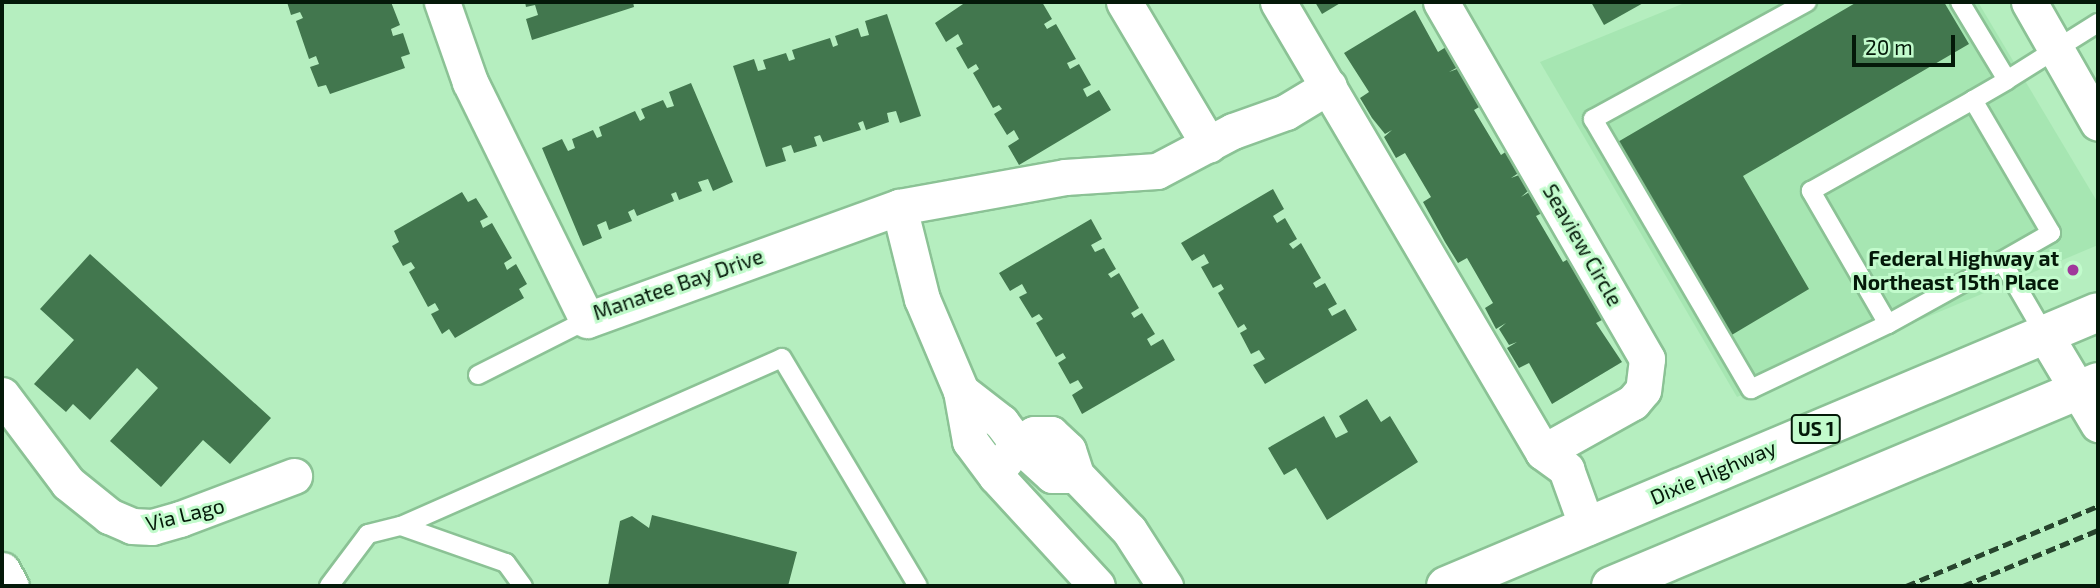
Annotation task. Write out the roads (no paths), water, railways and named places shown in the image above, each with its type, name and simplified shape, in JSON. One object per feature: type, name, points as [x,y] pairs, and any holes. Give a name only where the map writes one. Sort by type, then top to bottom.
[{"type":"main road","name":"Dixie Highway","points":[[1446,586],[2098,312]]},
{"type":"main road","points":[[1611,586],[2089,387]]},
{"type":"street","name":"Manatee Bay Drive","points":[[442,2],[470,82],[587,320],[851,221],[898,207],[1065,177],[1157,171],[1233,131],[1286,112],[1329,86]]},
{"type":"street","points":[[1124,2],[1209,145]]},
{"type":"street","points":[[1278,2],[1543,452],[1566,470],[1587,527]]},
{"type":"street","name":"Seaview Circle","points":[[1441,2],[1647,359],[1643,390],[1633,402],[1543,452]]},
{"type":"street","points":[[2029,2],[2098,123]]},
{"type":"street","points":[[898,207],[922,299],[961,391],[971,441],[996,475],[1097,586]]},
{"type":"street","points":[[2045,335],[2089,387],[2098,424]]},
{"type":"street","points":[[961,391],[1000,422],[1017,443]]},
{"type":"street","name":"Via Lago","points":[[2,395],[68,482],[109,516],[132,526],[152,527],[180,519],[294,476]]},
{"type":"street","points":[[996,475],[1017,443],[1034,434],[1051,434],[1068,450],[1076,475],[1129,530],[1166,586]]},
{"type":"street","points":[[2,570],[11,586]]},
{"type":"lane","points":[[1807,2],[1593,119],[1751,389],[1888,324],[2051,233],[1973,100]]},
{"type":"lane","points":[[1960,2],[2007,80]]},
{"type":"lane","points":[[1888,324],[1811,191],[1973,100],[2098,23]]},
{"type":"lane","points":[[2003,261],[2045,335]]},
{"type":"lane","points":[[478,375],[587,320]]},
{"type":"lane","points":[[329,586],[368,534],[401,526],[782,358],[918,586]]},
{"type":"lane","points":[[401,526],[506,563],[523,586]]},
{"type":"railway","points":[[1906,586],[2098,506]]},
{"type":"railway","points":[[1963,586],[2098,530]]},
{"type":"place","name":"Federal Highway at Northeast 15th Place","points":[[2073,270]]}]
